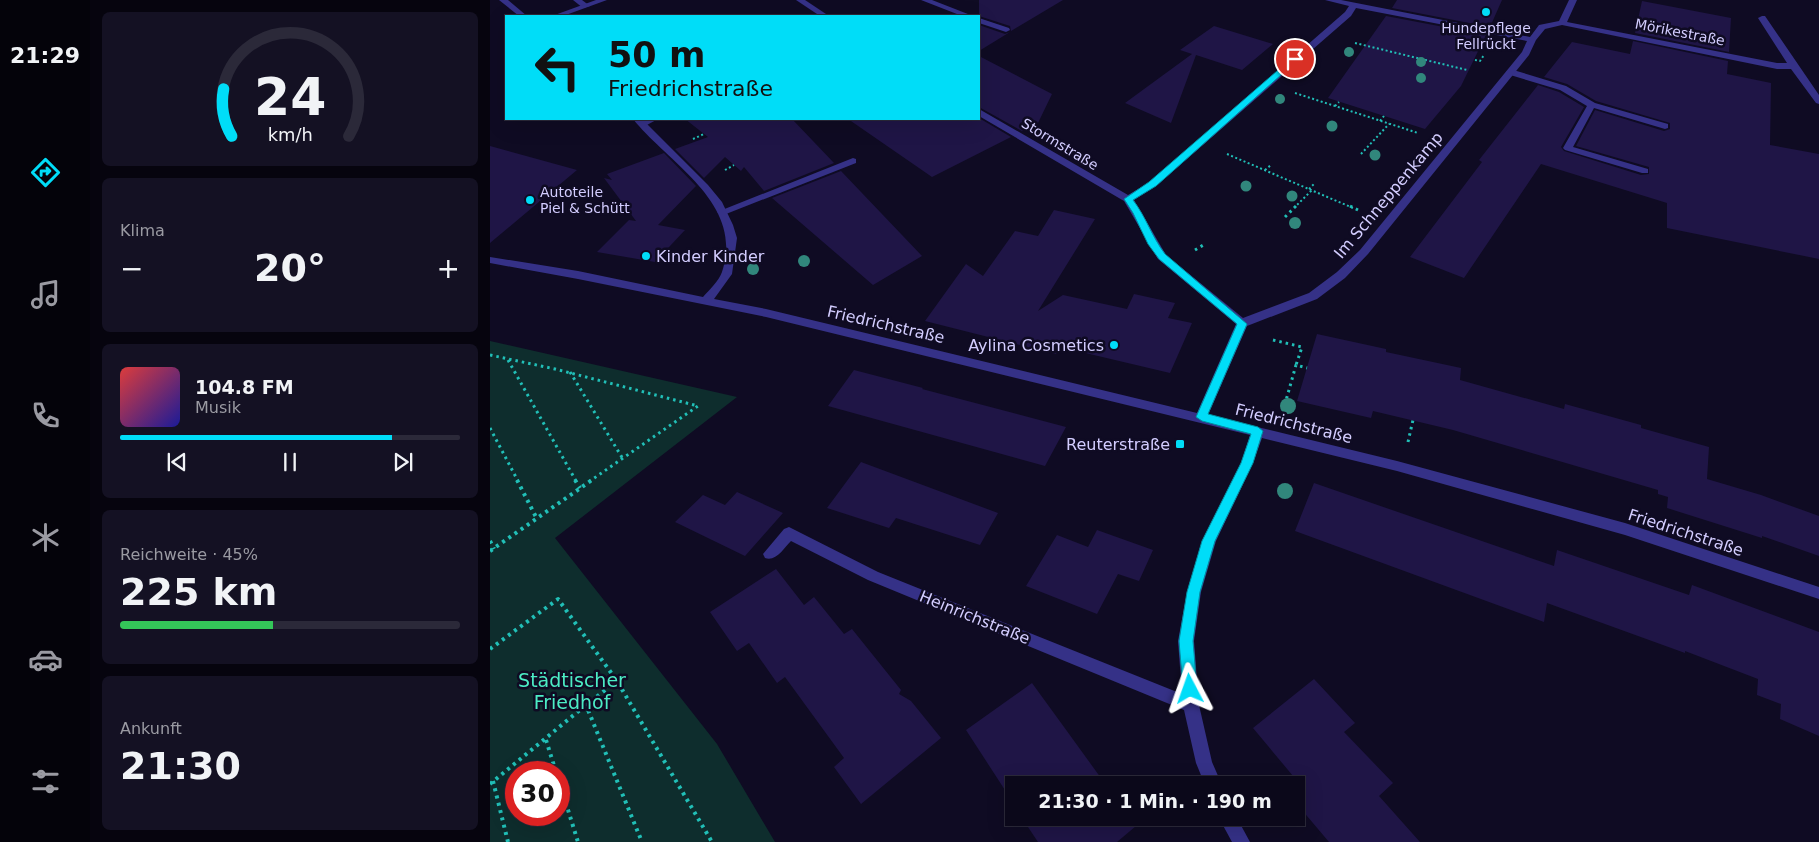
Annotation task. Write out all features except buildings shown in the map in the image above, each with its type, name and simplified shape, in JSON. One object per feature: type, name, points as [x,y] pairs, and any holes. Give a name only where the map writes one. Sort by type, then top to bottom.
[{"type":"street","points":[[503,0],[522,15]]},
{"type":"street","points":[[577,0],[586,6]]},
{"type":"street","points":[[559,15],[603,0]]},
{"type":"street","points":[[800,0],[823,15]]},
{"type":"street","points":[[925,0],[966,15]]},
{"type":"street","points":[[1329,0],[1532,40]]},
{"type":"street","points":[[1562,23],[1573,0]]},
{"type":"street","points":[[1202,417],[1240,328],[1162,256],[1149,238],[1138,212],[1128,199],[1153,184],[1348,14],[1354,5]]},
{"type":"street","points":[[952,15],[959,12]]},
{"type":"street","points":[[1762,18],[1793,66],[1819,101]]},
{"type":"street","points":[[980,20],[1006,30]]},
{"type":"street","name":"Im Schneppenkamp","points":[[1240,328],[1313,296],[1341,275],[1364,252],[1526,53],[1532,40],[1542,27],[1562,23]]},
{"type":"street","name":"Mörikestraße","points":[[1562,23],[1777,66],[1793,66]]},
{"type":"street","points":[[1510,72],[1563,88],[1592,105],[1665,126]]},
{"type":"street","points":[[1592,105],[1568,148],[1645,171]]},
{"type":"street","name":"Stormstraße","points":[[980,113],[1128,199]]},
{"type":"street","points":[[639,121],[717,202],[732,238],[727,274],[706,301]]},
{"type":"street","points":[[722,212],[853,162]]},
{"type":"street","name":"Friedrichstraße","points":[[490,260],[706,301],[823,326],[1258,431],[1553,507],[1819,593]]},
{"type":"street","points":[[1210,776],[1204,763],[1191,705],[1186,641],[1194,592],[1208,541],[1247,463],[1258,431]]},
{"type":"street","name":"Heinrichstraße","points":[[770,554],[789,533],[873,576],[1191,705]]},
{"type":"street","points":[[1232,826],[1241,842]]},
{"type":"path","points":[[1323,35],[1467,70]]},
{"type":"path","points":[[1475,60],[1480,61],[1484,54]]},
{"type":"path","points":[[1267,83],[1418,133]]},
{"type":"path","points":[[1335,106],[1339,102]]},
{"type":"path","points":[[1380,121],[1384,116]]},
{"type":"path","points":[[1360,154],[1389,124]]},
{"type":"path","points":[[688,141],[704,134]]},
{"type":"path","points":[[1200,143],[1358,210]]},
{"type":"path","points":[[1265,170],[1270,165]]},
{"type":"path","points":[[1285,217],[1311,190],[1314,184]]},
{"type":"path","points":[[1198,249],[1205,244]]},
{"type":"path","points":[[1240,328],[1302,347],[1276,436]]},
{"type":"path","points":[[490,355],[570,372],[698,406],[492,550],[490,541]]},
{"type":"path","points":[[508,359],[580,488]]},
{"type":"path","points":[[1296,365],[1307,368]]},
{"type":"path","points":[[570,372],[623,459]]},
{"type":"path","points":[[490,428],[537,519]]},
{"type":"path","points":[[490,648],[558,599],[616,681],[712,842]]},
{"type":"path","points":[[508,842],[492,783],[616,681]]},
{"type":"path","points":[[586,705],[642,842]]},
{"type":"path","points":[[546,740],[553,761]]},
{"type":"path","points":[[570,816],[578,842]]},
{"type":"green space","name":"Städtischer Friedhof","points":[[490,341],[737,397],[555,538],[717,744],[775,842],[490,842]]},
{"type":"place","name":"Hundepflege Fellrückt","points":[[1486,12]]},
{"type":"place","name":"Autoteile Piel & Schütt","points":[[530,200]]},
{"type":"place","name":"Kinder Kinder","points":[[646,256]]},
{"type":"place","name":"Aylina Cosmetics","points":[[1114,345]]},
{"type":"place","name":"Reuterstraße","points":[[1180,444]]},
{"type":"route","points":[[1190,689],[1186,641],[1194,592],[1208,541],[1247,463],[1258,431],[1202,417],[1242,324],[1162,256],[1145,231],[1138,212],[1128,199],[1153,184],[1295,59]]}]
